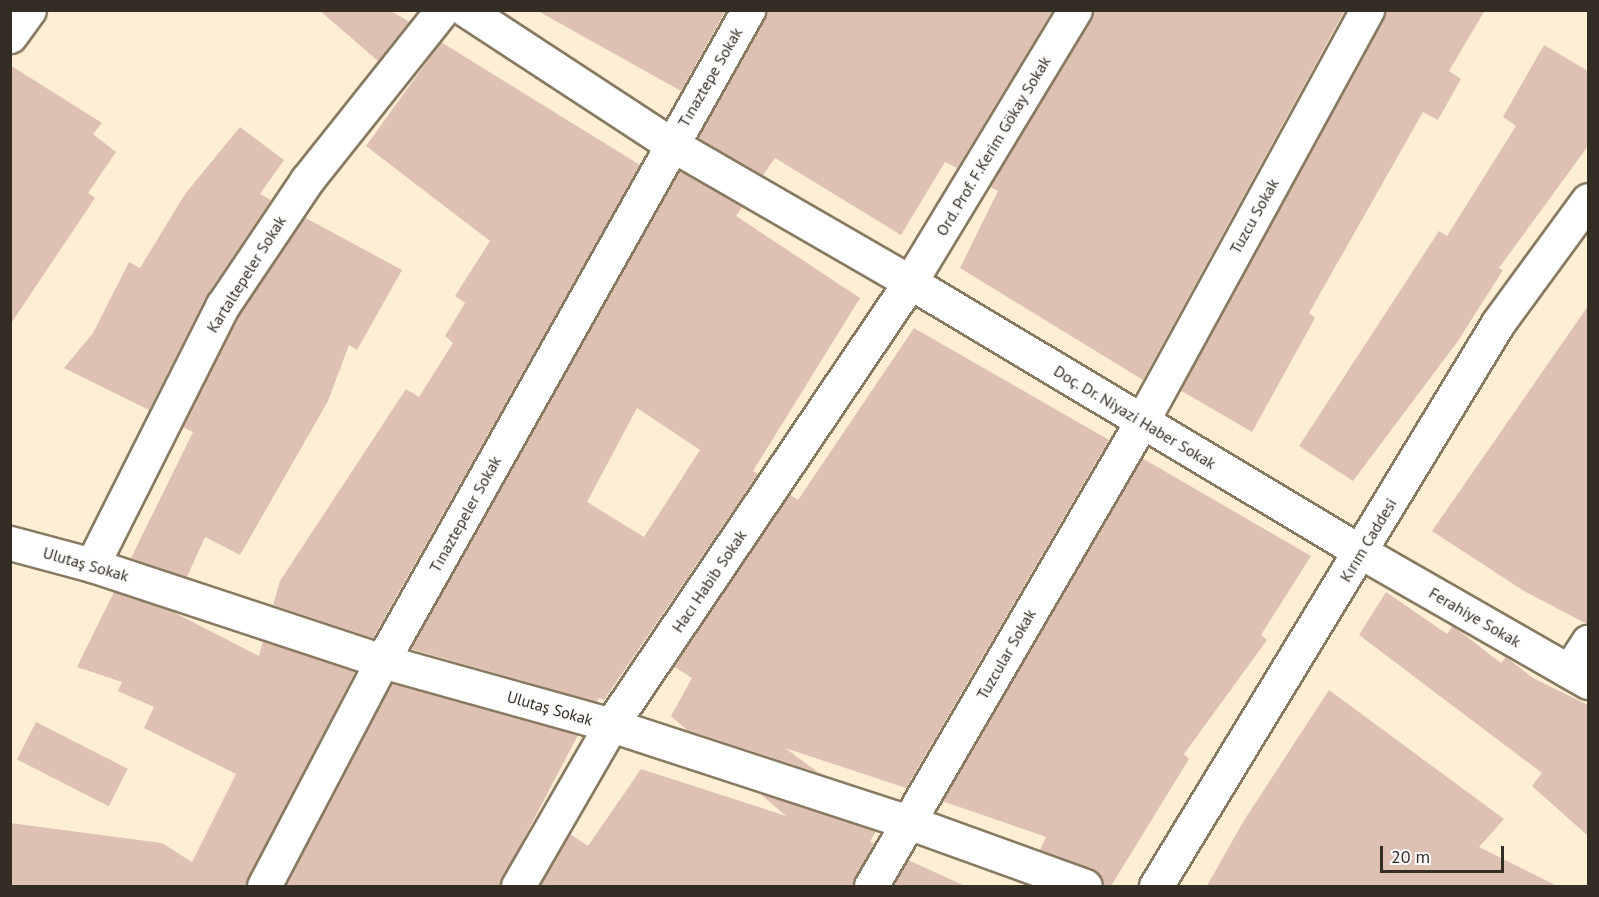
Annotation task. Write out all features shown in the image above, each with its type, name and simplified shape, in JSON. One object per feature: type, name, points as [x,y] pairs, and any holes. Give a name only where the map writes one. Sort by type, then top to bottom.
[{"type":"street","points":[[10,36],[29,10]]},
{"type":"street","name":"Kartaltepeler Sokak","points":[[92,565],[223,305],[307,180],[442,10]]},
{"type":"street","name":"Doç. Dr. Niyazi Haber Sokak","points":[[466,10],[671,144],[910,282],[1361,552]]},
{"type":"street","name":"Tınaztepe Sokak","points":[[671,144],[748,10]]},
{"type":"street","name":"Ord. Prof. F.Kerim Gökay Sokak","points":[[910,282],[1075,10]]},
{"type":"street","name":"Tuzcu Sokak","points":[[1142,421],[1367,10]]},
{"type":"street","name":"Tınaztepeler Sokak","points":[[264,886],[382,661],[671,144]]},
{"type":"street","name":"Kırım Caddesi","points":[[1156,886],[1361,552],[1497,323],[1588,200]]},
{"type":"street","name":"Hacı Habib Sokak","points":[[518,886],[611,725],[910,282]]},
{"type":"street","name":"Tuzcular Sokak","points":[[871,886],[1142,421]]},
{"type":"street","name":"Ulutaş Sokak","points":[[10,543],[92,565],[382,661],[611,725],[908,822],[1085,886]]},
{"type":"street","name":"Ferahiye Sokak","points":[[1361,552],[1579,676]]},
{"type":"street","points":[[1579,676],[1588,642]]},
{"type":"building","points":[[319,10],[390,10],[409,22],[378,61]]},
{"type":"building","points":[[536,10],[726,10],[681,91]]},
{"type":"building","points":[[767,10],[1053,10],[957,168],[945,162],[901,235],[775,158],[763,175],[698,138]]},
{"type":"building","points":[[1094,10],[1345,10],[1143,380],[960,268],[998,191],[990,187]]},
{"type":"building","points":[[1386,10],[1485,10],[1449,71],[1461,79],[1438,120],[1423,112],[1309,313],[1315,318],[1252,432],[1180,390]]},
{"type":"building","points":[[441,42],[640,165],[373,638],[273,605],[280,581],[406,389],[419,397],[453,343],[445,336],[465,303],[455,296],[490,241],[366,146]]},
{"type":"building","points":[[1544,45],[1588,71],[1588,146],[1499,268],[1503,270],[1458,341],[1353,481],[1299,446],[1439,231],[1447,236],[1516,126],[1503,117]]},
{"type":"building","points":[[10,65],[102,123],[93,134],[116,152],[88,193],[95,198],[10,325]]},
{"type":"building","points":[[240,127],[284,160],[260,194],[271,200],[206,297],[149,410],[64,368],[93,333],[129,262],[140,268],[185,194]]},
{"type":"building","points":[[679,170],[742,207],[736,216],[860,298],[753,471],[758,474],[604,700],[599,698],[597,702],[410,649]],"holes":[[[637,408],[700,450],[644,537],[587,502]]]},
{"type":"building","points":[[304,217],[402,270],[357,350],[349,345],[328,401],[240,555],[205,537],[187,577],[131,558],[193,432],[183,427],[239,314]]},
{"type":"building","points":[[1588,306],[1587,624],[1524,591],[1432,531]]},
{"type":"building","points":[[914,328],[1109,440],[906,788],[785,748],[819,773],[687,730],[671,716],[692,678],[673,666],[789,494],[798,500]]},
{"type":"building","points":[[1142,458],[1311,556],[1261,635],[1267,640],[1184,754],[1189,759],[1111,886],[1103,886],[1100,874],[1092,869],[1040,850],[1046,837],[942,801]]},
{"type":"building","points":[[114,592],[171,611],[259,656],[263,641],[355,672],[245,886],[10,886],[10,823],[162,843],[192,862],[236,774],[144,728],[154,707],[118,691],[122,682],[77,667]]},
{"type":"building","points":[[1386,592],[1447,634],[1453,626],[1501,663],[1506,657],[1533,678],[1588,705],[1588,836],[1532,786],[1542,773],[1359,635]]},
{"type":"building","points":[[392,683],[578,735],[499,886],[285,886]]},
{"type":"building","points":[[1329,690],[1504,819],[1479,847],[1557,886],[1207,886],[1243,822]]},
{"type":"building","points":[[36,722],[128,769],[109,806],[17,759]]},
{"type":"building","points":[[641,769],[786,816],[759,793],[876,831],[870,842],[874,843],[852,886],[539,886],[570,834],[588,846]]},
{"type":"building","points":[[908,860],[965,886],[892,886]]}]
